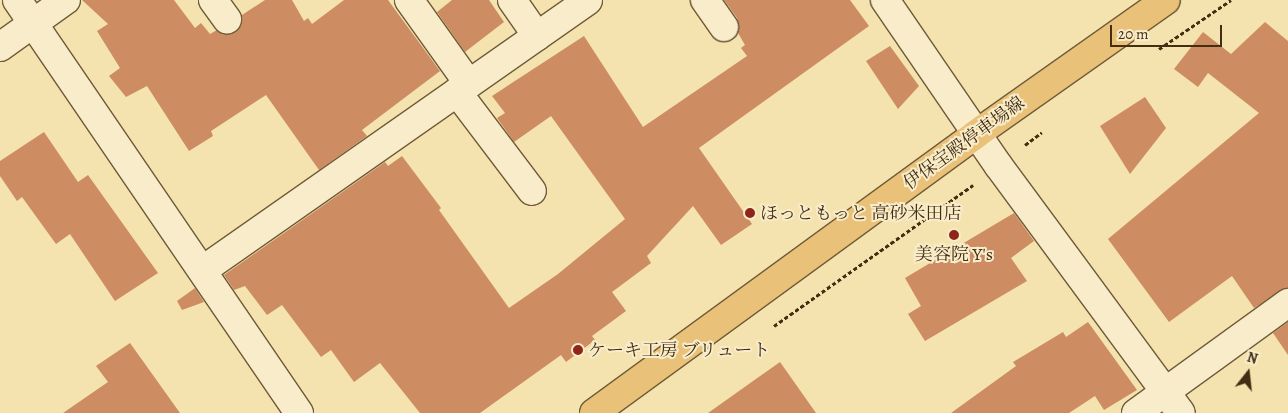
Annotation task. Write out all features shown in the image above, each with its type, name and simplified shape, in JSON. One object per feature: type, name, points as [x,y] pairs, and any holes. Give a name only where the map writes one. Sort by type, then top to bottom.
[{"type":"main road","name":"伊保宝殿停車場線","points":[[594,413],[976,134],[1166,0]]},
{"type":"street","points":[[17,0],[299,413]]},
{"type":"street","points":[[0,47],[66,0]]},
{"type":"street","points":[[410,0],[464,88],[532,191]]},
{"type":"street","points":[[512,0],[537,36]]},
{"type":"street","points":[[203,270],[588,0]]},
{"type":"street","points":[[705,0],[724,27]]},
{"type":"street","points":[[885,0],[998,165],[1173,403]]},
{"type":"street","points":[[1136,413],[1173,403],[1288,303]]},
{"type":"path","points":[[1157,50],[1231,0]]},
{"type":"path","points":[[773,327],[1045,130]]},
{"type":"building","points":[[82,0],[174,0],[195,28],[201,23],[210,34],[217,30],[228,35],[241,26],[242,15],[265,0],[292,0],[304,21],[308,18],[312,24],[344,0],[388,0],[440,71],[362,130],[367,136],[319,170],[266,95],[211,131],[213,136],[189,151],[147,86],[126,97],[109,76],[120,68],[97,31],[108,24]]},
{"type":"building","points":[[452,0],[489,0],[504,22],[465,52],[437,12]]},
{"type":"building","points":[[724,0],[850,0],[869,26],[699,148],[752,224],[721,245],[693,206],[647,256],[651,263],[612,292],[626,311],[592,336],[595,340],[566,362],[561,355],[480,413],[420,413],[380,363],[354,382],[331,350],[321,357],[282,305],[267,315],[245,286],[234,290],[224,275],[385,162],[388,166],[402,156],[441,208],[439,210],[509,308],[558,274],[625,219],[551,116],[514,142],[497,118],[505,113],[492,96],[584,36],[643,127],[747,56],[741,48],[745,45],[738,33],[737,18]]},
{"type":"building","points":[[1265,22],[1288,41],[1288,288],[1254,308],[1232,276],[1169,322],[1108,239],[1259,113],[1208,73],[1198,87],[1174,69],[1203,32],[1231,54]]},
{"type":"building","points":[[890,46],[919,86],[898,109],[866,61]]},
{"type":"building","points":[[1145,97],[1166,128],[1130,174],[1100,126]]},
{"type":"building","points":[[44,132],[78,182],[88,175],[158,273],[115,301],[70,234],[56,244],[22,197],[17,201],[0,176],[0,161]]},
{"type":"building","points":[[1014,213],[1034,241],[1011,258],[1027,281],[925,341],[908,314],[921,306],[905,278]]},
{"type":"building","points":[[195,288],[204,302],[182,310],[177,301]]},
{"type":"building","points":[[1088,322],[1137,390],[1104,410],[1095,396],[1069,413],[951,413],[1016,366],[1013,362],[1063,332],[1066,337]]},
{"type":"building","points":[[1288,322],[1288,355],[1273,333]]},
{"type":"building","points":[[130,343],[180,413],[63,413],[108,382],[96,366]]},
{"type":"building","points":[[780,362],[816,413],[708,413]]},
{"type":"place","name":"ほっともっと 高砂米田店","points":[[750,213]]},
{"type":"place","name":"美容院 Y's","points":[[954,235]]},
{"type":"place","name":"ケーキ工房 ブリュート","points":[[578,350]]}]
